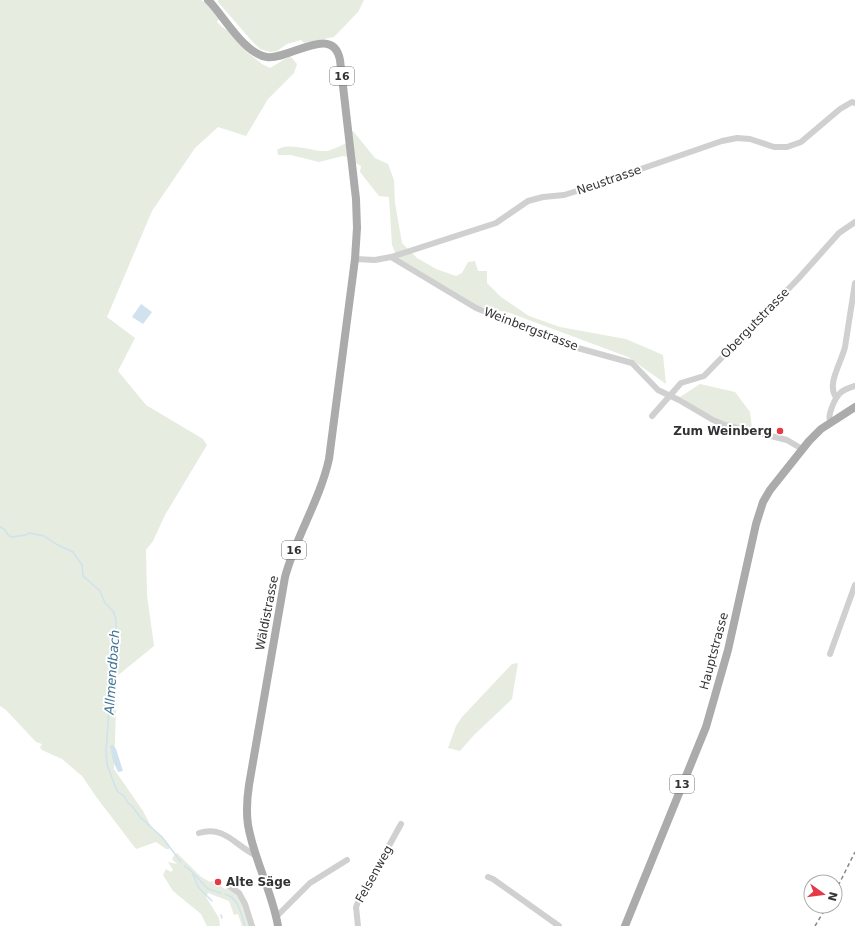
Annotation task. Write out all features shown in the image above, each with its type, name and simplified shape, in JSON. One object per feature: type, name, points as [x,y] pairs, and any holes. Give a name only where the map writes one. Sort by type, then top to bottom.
[{"type":"main road","name":"16","points":[[208,0],[244,44],[261,56],[277,56],[323,43],[331,44],[337,50],[340,60],[358,228],[355,259]]},
{"type":"main road","name":"Wäldistrasse","points":[[278,926],[248,824],[247,808],[249,785],[285,577],[292,553],[320,489],[329,459],[355,259]]},
{"type":"main road","name":"Hauptstrasse","points":[[625,926],[706,727],[728,650],[758,514],[770,490],[802,449],[815,435],[855,408]]},
{"type":"street","name":"Neustrasse","points":[[355,259],[375,260],[393,256],[496,224],[528,201],[543,197],[564,195],[722,141],[737,138],[750,138],[774,147],[787,147],[795,145],[840,109],[852,102],[855,103]]},
{"type":"street","name":"Obergutstrasse","points":[[652,416],[681,383],[704,376],[798,279],[839,233],[855,222]]},
{"type":"street","name":"Weinbergstrasse","points":[[393,256],[476,308],[567,345],[632,363],[655,388],[680,400],[712,420],[736,428],[787,440],[802,449]]},
{"type":"street","points":[[836,397],[833,394],[832,380],[843,357],[853,308],[855,282]]},
{"type":"street","points":[[831,423],[829,416],[836,397],[843,391],[855,386]]},
{"type":"street","points":[[830,654],[855,585]]},
{"type":"street","name":"Felsenweg","points":[[358,926],[356,907],[358,902],[401,824]]},
{"type":"street","points":[[199,833],[206,831],[223,833],[244,849],[257,856]]},
{"type":"street","points":[[276,917],[310,883],[347,860]]},
{"type":"street","points":[[488,877],[559,926]]},
{"type":"street","points":[[228,885],[239,893],[245,904],[252,926]]},
{"type":"shaded area","points":[[0,0],[201,0],[206,3],[219,19],[217,22],[230,32],[247,52],[262,64],[270,68],[290,56],[297,64],[294,73],[268,99],[246,136],[218,127],[195,148],[152,211],[107,317],[135,338],[118,371],[146,405],[203,439],[207,445],[165,515],[153,541],[146,550],[147,595],[154,646],[117,676],[114,769],[143,811],[152,828],[162,836],[170,846],[169,849],[166,849],[156,842],[136,849],[82,776],[62,759],[42,750],[40,747],[42,744],[36,742],[6,710],[0,706]]},
{"type":"shaded area","points":[[218,0],[364,0],[358,12],[334,37],[304,43],[301,40],[287,44],[277,51],[270,52],[260,49],[251,40],[218,2]]},
{"type":"shaded area","points":[[353,131],[375,158],[388,164],[394,180],[395,203],[402,243],[417,258],[436,269],[456,276],[462,273],[468,262],[475,261],[478,271],[487,271],[487,283],[501,297],[529,316],[560,327],[626,339],[663,355],[666,384],[628,357],[510,313],[477,306],[398,259],[392,245],[389,197],[379,196],[360,172],[361,166],[354,162],[351,132]]},
{"type":"shaded area","points":[[347,143],[349,157],[343,156],[319,162],[291,155],[278,155],[277,150],[287,146],[327,151]]},
{"type":"shaded area","points":[[700,384],[735,392],[750,412],[752,428],[731,424],[710,417],[680,397]]},
{"type":"shaded area","points":[[518,663],[512,699],[474,735],[460,751],[448,748],[456,726],[462,717],[512,664]]},
{"type":"shaded area","points":[[177,853],[201,877],[210,882],[212,881],[225,889],[229,888],[234,892],[243,905],[250,926],[242,926],[238,914],[234,915],[229,901],[208,893],[206,897],[219,918],[220,926],[207,926],[201,914],[173,891],[163,875],[166,869],[171,872],[173,870],[168,862],[177,864],[172,859]]},
{"type":"water","points":[[141,304],[152,312],[143,324],[132,317]]},
{"type":"water","points":[[113,745],[116,749],[123,771],[118,772],[113,761],[110,746]]},
{"type":"waterway","name":"Allmendbach","points":[[0,527],[4,529],[9,536],[13,537],[30,533],[44,536],[56,544],[73,552],[82,565],[83,576],[100,591],[105,603],[113,611],[116,619],[116,630],[112,649],[106,751],[107,764],[117,791],[124,796],[140,817],[162,837],[181,862]]},
{"type":"waterway","name":"Allmendbach","points":[[184,866],[189,869],[208,889],[221,893]]},
{"type":"waterway","points":[[193,875],[199,888],[212,901]]},
{"type":"waterway","name":"Allmendbach","points":[[225,894],[230,896],[236,903],[241,912],[245,926]]},
{"type":"railway","points":[[843,876],[855,852]]},
{"type":"railway","points":[[815,926],[822,914]]},
{"type":"place","name":"Zum Weinberg","points":[[780,431]]},
{"type":"place","name":"Alte Säge","points":[[218,882]]}]
